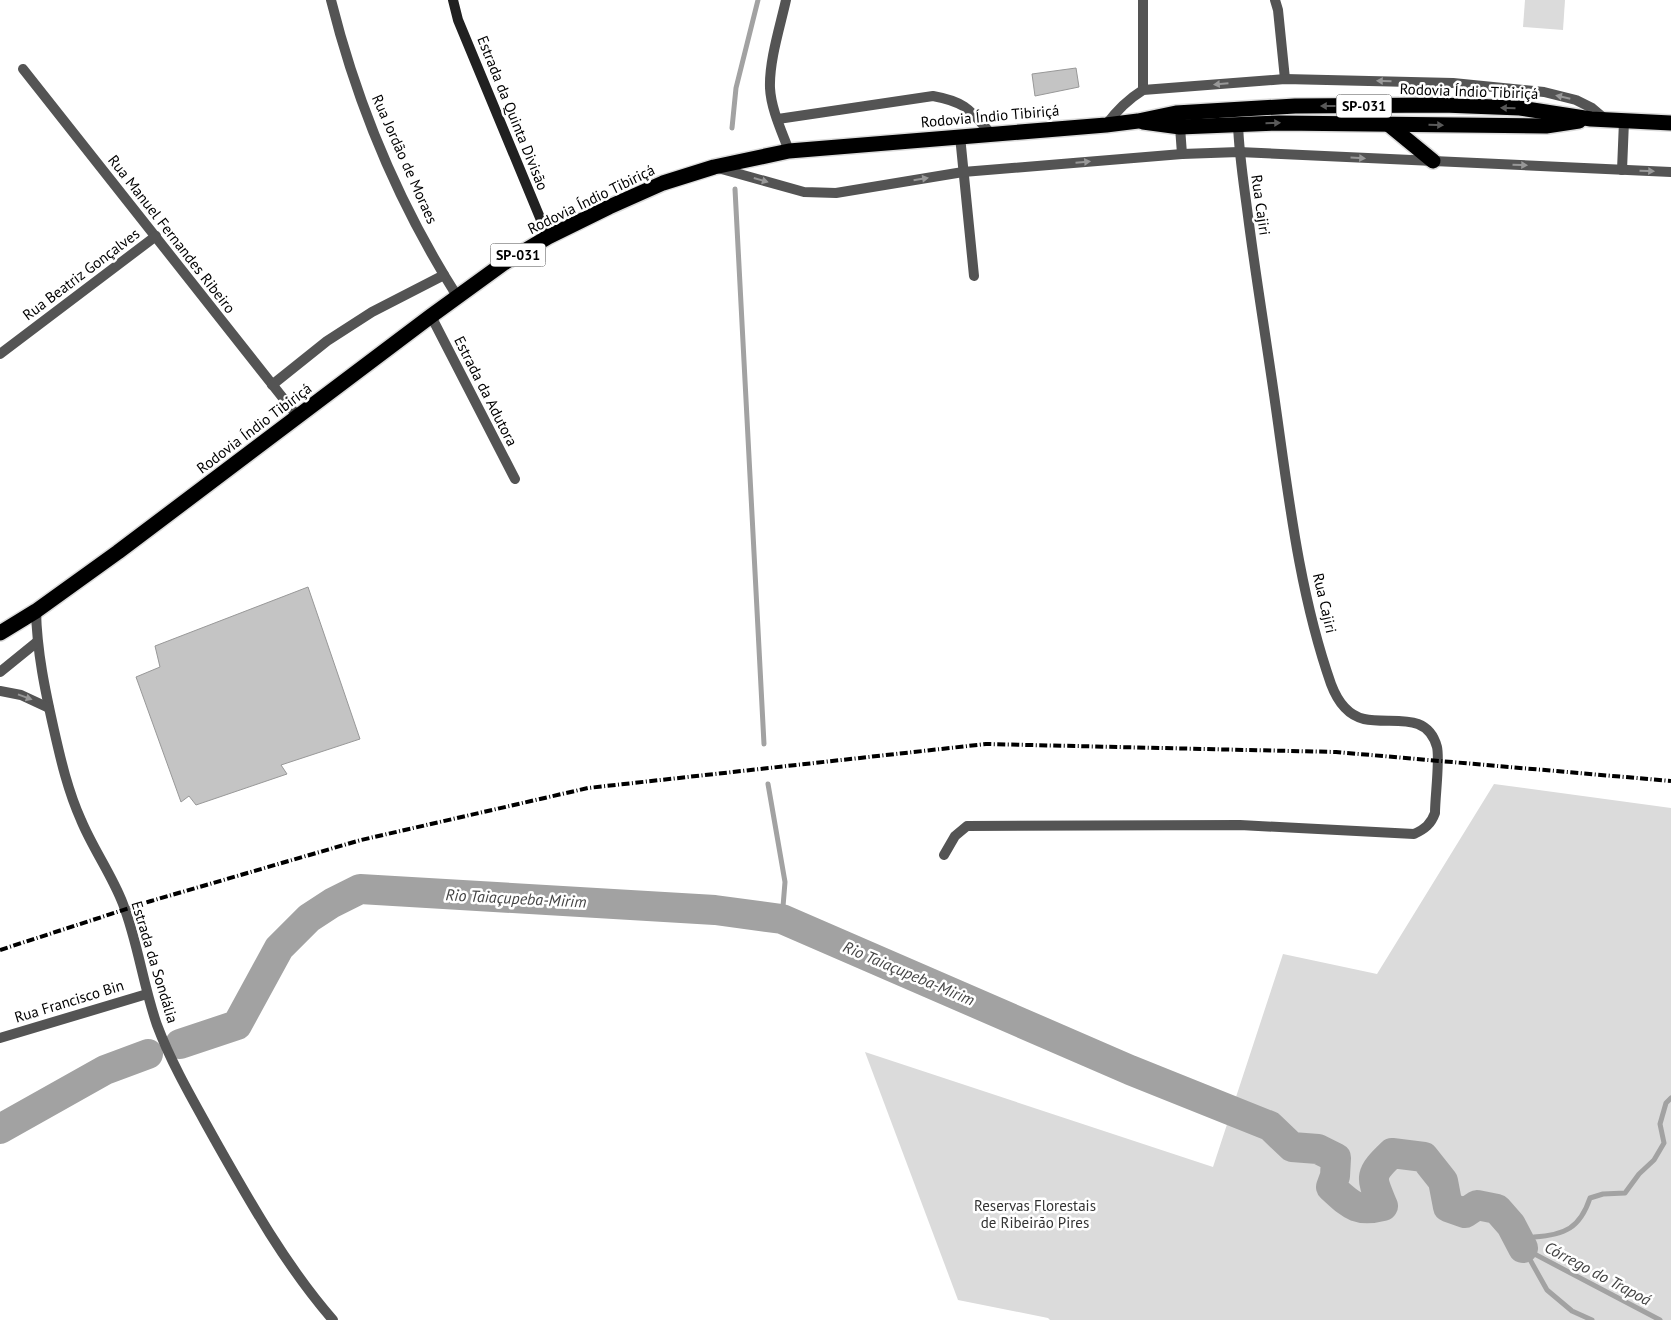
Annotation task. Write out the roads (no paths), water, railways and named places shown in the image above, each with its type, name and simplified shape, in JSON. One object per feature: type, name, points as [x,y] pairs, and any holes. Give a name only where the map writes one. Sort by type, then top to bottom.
[{"type":"highway","name":"Rodovia Índio Tibiriçá","points":[[0,633],[36,611],[164,518],[457,296],[504,263],[548,237],[609,207],[663,184],[714,167],[789,152],[1106,125],[1176,113],[1252,108],[1443,105],[1520,108],[1598,119],[1671,123]]},
{"type":"highway","name":"Rodovia Índio Tibiriçá","points":[[1138,121],[1180,127],[1279,122],[1546,126],[1598,119]]},
{"type":"highway","points":[[1388,124],[1433,162]]},
{"type":"street","name":"Rua Jordão de Moraes","points":[[331,0],[344,48],[374,135],[406,205],[457,296]]},
{"type":"street","name":"Estrada da Quinta Divisão","points":[[453,0],[458,20],[548,237]]},
{"type":"street","points":[[786,0],[770,88],[789,152]]},
{"type":"street","points":[[1143,0],[1143,90]]},
{"type":"street","points":[[1285,79],[1277,5],[1286,0]]},
{"type":"street","name":"Rua Manuel Fernandes Ribeiro","points":[[23,69],[298,417]]},
{"type":"street","points":[[1106,125],[1118,108],[1129,98],[1143,90],[1285,79],[1453,83],[1544,92],[1576,100],[1592,108],[1598,119]]},
{"type":"street","points":[[778,119],[933,96],[952,99],[969,108],[991,134]]},
{"type":"street","points":[[1622,170],[1624,121]]},
{"type":"street","name":"Rua Cajiri","points":[[944,855],[955,836],[967,826],[1240,825],[1414,834],[1424,830],[1432,822],[1435,813],[1438,749],[1433,737],[1428,730],[1409,721],[1365,719],[1347,710],[1338,700],[1332,686],[1310,613],[1297,546],[1252,249],[1239,152],[1238,124]]},
{"type":"street","points":[[1180,127],[1182,154]]},
{"type":"street","points":[[960,136],[974,276]]},
{"type":"street","points":[[714,167],[798,190],[820,193],[836,193],[963,172],[1182,154],[1239,152],[1671,172]]},
{"type":"street","name":"Rua Beatriz Gonçalves","points":[[0,354],[156,236]]},
{"type":"street","points":[[272,384],[327,341],[372,312],[444,275]]},
{"type":"street","name":"Estrada da Adutora","points":[[431,316],[514,479]]},
{"type":"street","name":"Estrada da Sondália","points":[[36,611],[37,642],[49,708],[65,778],[81,822],[111,875],[123,903],[134,935],[147,994],[158,1026],[181,1078],[243,1190],[290,1264],[332,1320]]},
{"type":"street","points":[[0,672],[37,642]]},
{"type":"street","points":[[0,691],[21,696],[49,708]]},
{"type":"street","name":"Rua Francisco Bin","points":[[0,1038],[147,994]]},
{"type":"waterway","points":[[732,128],[736,88],[758,0]]},
{"type":"waterway","points":[[735,189],[764,744]]},
{"type":"waterway","points":[[768,784],[785,882],[782,919]]},
{"type":"waterway","name":"Rio Taiaçupeba-Mirim","points":[[180,1044],[237,1025],[279,948],[309,918],[332,903],[360,889],[715,910],[782,919],[1130,1070],[1270,1126],[1292,1147],[1318,1149],[1336,1158],[1335,1176],[1331,1187],[1354,1206],[1360,1208],[1383,1206],[1374,1183],[1374,1177],[1375,1172],[1392,1153],[1424,1157],[1443,1181],[1448,1207],[1465,1213],[1477,1205],[1497,1209],[1511,1225],[1523,1248]]},
{"type":"waterway","name":"Rio Taiaçupeba-Mirim","points":[[0,1129],[105,1070],[148,1054]]},
{"type":"waterway","points":[[1523,1248],[1534,1237],[1563,1232],[1570,1228],[1581,1216],[1590,1198],[1603,1194],[1625,1193],[1639,1174],[1654,1160],[1664,1143],[1660,1124],[1666,1103],[1671,1098]]},
{"type":"waterway","name":"Córrego do Trapoá","points":[[1523,1248],[1660,1320]]},
{"type":"waterway","points":[[1524,1249],[1547,1290],[1572,1311],[1592,1320]]},
{"type":"railway","points":[[0,950],[151,901],[361,840],[588,788],[986,744],[1336,752],[1671,781]]},
{"type":"park label","name":"Reservas Florestais de Ribeirão Pires","points":[[1035,1214]]}]
